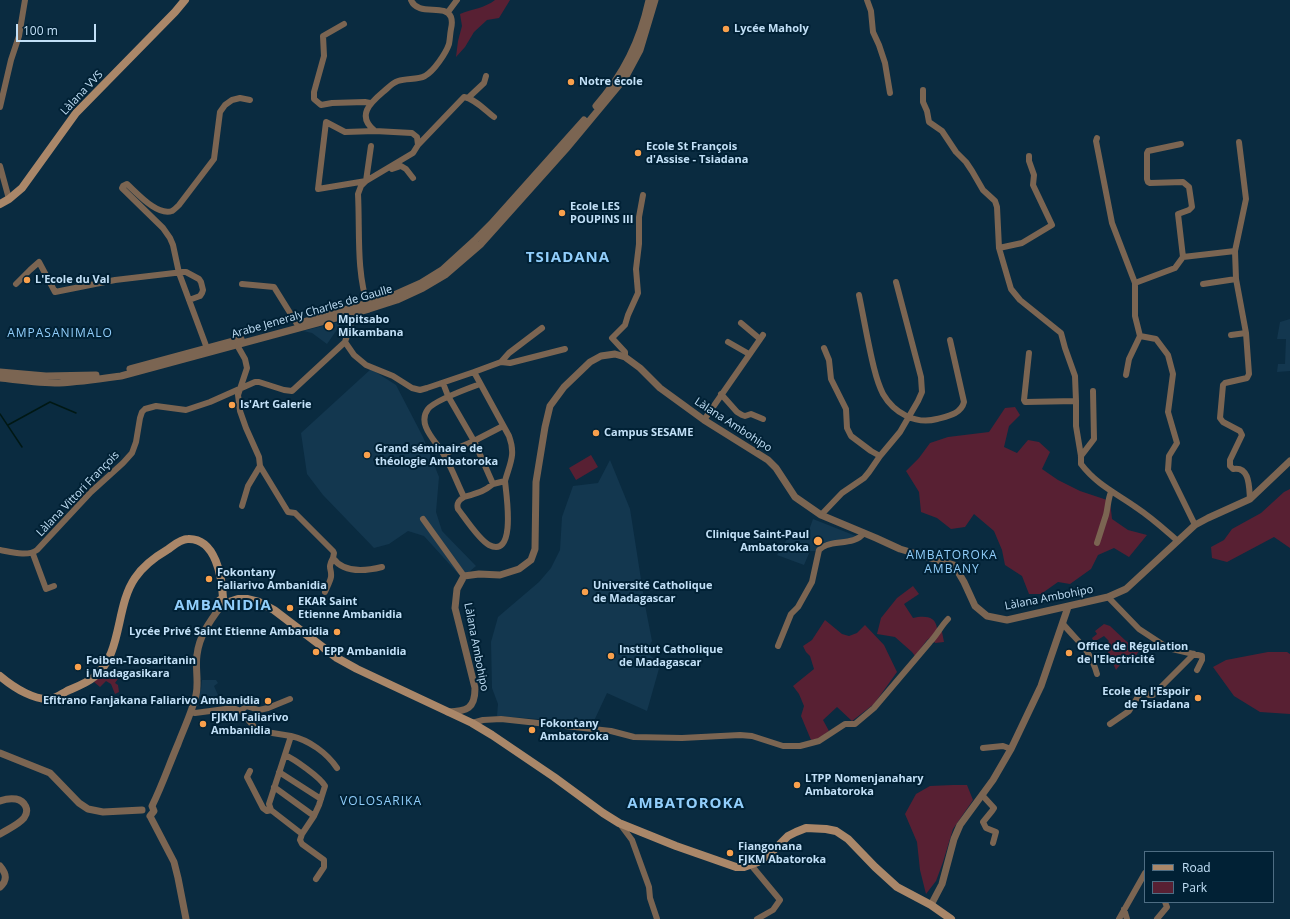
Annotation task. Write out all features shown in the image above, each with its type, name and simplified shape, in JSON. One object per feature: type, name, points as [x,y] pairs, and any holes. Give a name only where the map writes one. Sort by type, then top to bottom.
[{"type":"main road","name":"Làlana VVS","points":[[0,204],[9,199],[22,188],[76,113],[185,0]]},
{"type":"main road","points":[[0,676],[28,695],[40,699],[54,698],[95,676],[103,667],[112,650],[127,592],[136,577],[159,555],[182,541],[187,539],[198,541],[204,543],[214,557],[222,582],[224,602],[247,599],[259,602],[274,610],[342,660],[357,669],[472,723],[504,742],[554,777],[602,814],[619,823],[676,846],[736,867],[751,865],[770,854],[788,836],[806,828],[836,831],[848,839],[897,887],[931,905],[951,919]]},
{"type":"street","points":[[0,107],[11,60],[19,36],[25,0]]},
{"type":"street","points":[[375,131],[368,123],[366,115],[370,103],[393,84],[399,81],[416,79],[425,76],[440,60],[448,45],[452,23],[451,16],[448,12],[419,8],[411,0]]},
{"type":"street","points":[[448,12],[457,0]]},
{"type":"street","name":"Arabe Jeneraly Charles de Gaulle","points":[[0,372],[38,376],[91,376],[121,371],[208,350],[237,345],[354,312],[421,283],[442,270],[491,224],[620,76],[635,47],[649,0]]},
{"type":"street","name":"Arabe Jeneraly Charles de Gaulle","points":[[0,378],[29,382],[58,383],[90,381],[121,376],[297,324],[397,300],[423,288],[445,275],[481,244],[569,145],[625,78],[640,50],[655,0]]},
{"type":"street","points":[[867,0],[871,11],[873,32],[879,44],[885,64],[890,93]]},
{"type":"street","points":[[344,24],[323,36],[324,56],[314,92],[314,99],[321,105],[332,103],[370,103]]},
{"type":"street","points":[[468,98],[484,83],[486,76]]},
{"type":"street","points":[[923,90],[923,102],[927,111],[928,122],[942,131],[956,152],[966,162],[983,190],[995,201],[997,207],[999,248],[1011,289],[1020,300],[1062,333],[1065,348],[1075,376],[1076,426],[1081,464],[1090,476],[1111,492],[1137,508],[1178,541]]},
{"type":"street","points":[[208,350],[179,273],[170,238],[163,228],[122,188],[128,184],[159,210],[163,212],[173,211],[214,159],[220,112],[232,100],[240,98],[250,100]]},
{"type":"street","points":[[368,306],[359,265],[358,194],[361,186],[366,181],[412,153],[461,98],[468,98],[494,117]]},
{"type":"street","points":[[366,181],[318,189],[326,122],[344,132],[412,132],[417,137],[418,145]]},
{"type":"street","points":[[1097,138],[1096,141],[1112,223],[1135,283],[1135,316],[1140,336],[1129,359],[1126,376]]},
{"type":"street","points":[[1239,142],[1246,199],[1235,251],[1236,279],[1246,333],[1249,374],[1247,378],[1225,383],[1222,386],[1220,418],[1223,422],[1242,434],[1230,460],[1230,466],[1233,469],[1242,469],[1246,473],[1250,499]]},
{"type":"street","points":[[1181,144],[1148,151],[1147,179],[1150,184],[1183,182],[1189,187],[1192,207],[1189,210],[1178,214],[1183,258]]},
{"type":"street","points":[[366,181],[371,146]]},
{"type":"street","points":[[999,248],[1022,243],[1052,225],[1034,185],[1034,175],[1029,161],[1029,156]]},
{"type":"street","points":[[0,166],[9,199]]},
{"type":"street","points":[[386,170],[401,166],[406,169],[413,178]]},
{"type":"street","points":[[423,519],[464,576],[479,574],[500,575],[519,569],[531,560],[535,549],[536,482],[550,406],[564,387],[590,362],[601,356],[615,354],[625,357],[625,352],[612,338],[625,325],[638,293],[636,269],[639,216],[643,195]]},
{"type":"street","points":[[1135,283],[1175,268],[1183,258],[1235,251]]},
{"type":"street","points":[[16,284],[39,262],[55,292],[115,280],[186,272],[199,279],[203,290],[200,296],[189,300]]},
{"type":"street","points":[[1203,284],[1236,279]]},
{"type":"street","points":[[821,515],[842,493],[870,472],[880,456],[900,432],[922,392],[923,385],[896,282]]},
{"type":"street","points":[[242,284],[274,287],[297,324]]},
{"type":"street","points":[[859,295],[870,352],[883,394],[893,406],[909,418],[919,421],[930,421],[954,414],[963,405],[964,402],[950,340]]},
{"type":"street","points":[[354,312],[345,342],[354,355],[366,365],[393,376],[412,388],[420,390],[443,384],[501,362],[510,363],[565,349]]},
{"type":"street","points":[[704,420],[762,337],[741,323]]},
{"type":"street","points":[[501,362],[509,353],[542,328]]},
{"type":"street","points":[[1231,335],[1246,333]]},
{"type":"street","points":[[1140,336],[1156,339],[1168,355],[1173,374],[1168,412],[1177,443],[1169,456],[1168,470],[1195,525]]},
{"type":"street","name":"Làlana Vittori François","points":[[33,554],[91,492],[124,463],[132,453],[136,442],[140,418],[145,409],[156,406],[186,410],[255,382],[284,390],[292,390],[345,342]]},
{"type":"street","points":[[728,342],[749,354]]},
{"type":"street","points":[[237,345],[245,359],[247,368],[238,395],[240,411],[259,457],[260,466],[288,512],[295,513],[334,553],[329,568],[331,574],[330,579],[325,592]]},
{"type":"street","points":[[824,348],[829,360],[831,379],[846,409],[847,428],[852,436],[880,456]]},
{"type":"street","points":[[1029,353],[1025,402],[1076,401]]},
{"type":"street","name":"Làlana Ambohipo","points":[[625,357],[640,368],[660,388],[704,420],[768,460],[776,468],[795,498],[821,515],[900,549],[954,565],[975,606],[987,616],[1006,620],[1108,597],[1126,589],[1195,525],[1250,499],[1290,461]]},
{"type":"street","points":[[474,372],[509,436],[513,453],[505,481],[508,525],[504,541],[500,545],[495,546],[488,544],[483,540],[458,509],[457,505],[464,496],[481,493],[493,484],[505,481]]},
{"type":"street","points":[[443,384],[448,396],[474,441],[493,484]]},
{"type":"street","points":[[464,496],[444,454],[428,432],[424,422],[428,408],[448,396],[480,384]]},
{"type":"street","points":[[1081,456],[1094,439],[1093,391]]},
{"type":"street","points":[[721,394],[737,412],[742,415],[745,416],[750,414],[763,419]]},
{"type":"street","points":[[444,454],[503,426]]},
{"type":"street","points":[[242,506],[248,486],[260,466]]},
{"type":"street","points":[[1097,543],[1106,514],[1108,498],[1111,492]]},
{"type":"street","points":[[778,646],[790,614],[798,607],[812,582],[819,550],[826,545],[842,543],[861,537],[864,533]]},
{"type":"street","points":[[0,550],[33,554],[46,589],[54,586]]},
{"type":"street","points":[[333,558],[335,562],[348,569],[370,570],[382,567]]},
{"type":"street","name":"Làlana Ambohipo","points":[[447,712],[460,711],[471,706],[475,698],[475,688],[455,608],[457,589],[464,576]]},
{"type":"street","points":[[1108,597],[1139,629],[1168,648],[1202,656],[1203,658],[1197,670]]},
{"type":"street","points":[[150,816],[154,811],[152,806],[191,712],[197,683],[197,655],[199,643],[203,632],[224,602]]},
{"type":"street","points":[[931,905],[942,884],[954,839],[960,826],[993,780],[1011,749],[1041,686],[1068,607]]},
{"type":"street","points":[[472,723],[483,720],[501,719],[611,731],[634,737],[682,738],[740,735],[752,736],[783,746],[800,746],[810,744],[819,741],[845,724],[855,724],[874,708],[936,636],[948,619]]},
{"type":"street","points":[[1062,624],[1088,651],[1094,662],[1097,674]]},
{"type":"street","points":[[1110,724],[1129,710],[1143,691],[1149,695],[1152,695],[1194,654]]},
{"type":"street","points":[[241,711],[246,706],[259,710],[290,699]]},
{"type":"street","points":[[191,712],[195,713],[233,708],[241,711],[255,728],[260,731],[300,738],[319,749],[337,768]]},
{"type":"street","points":[[291,736],[269,804],[271,810],[302,834]]},
{"type":"street","points":[[983,748],[1003,746],[1011,749]]},
{"type":"street","points":[[0,753],[50,773],[79,803],[88,809],[103,812],[142,810],[146,805],[152,806]]},
{"type":"street","points":[[284,754],[312,773],[325,786],[314,816],[302,834],[300,840],[302,844],[324,860],[324,867],[316,879]]},
{"type":"street","points":[[250,771],[247,777],[263,808],[267,811],[271,810]]},
{"type":"street","points":[[279,772],[321,799]]},
{"type":"street","points":[[274,787],[314,816]]},
{"type":"street","points":[[982,795],[994,808],[983,822],[986,828],[996,832],[993,843]]},
{"type":"street","points":[[0,801],[17,799],[24,804],[27,811],[23,819],[0,834]]},
{"type":"street","points":[[142,810],[145,816],[150,816]]},
{"type":"street","points":[[150,816],[174,862],[186,919]]},
{"type":"street","points":[[619,823],[632,840],[649,887],[650,898],[657,919]]},
{"type":"street","points":[[751,865],[780,900],[772,910],[757,919]]},
{"type":"street","points":[[0,866],[4,871],[5,878],[0,887]]},
{"type":"street","points":[[1119,919],[1144,875]]},
{"type":"street","points":[[1157,919],[1167,907],[1165,903]]},
{"type":"street","points":[[1124,909],[1127,919]]},
{"type":"shaded area","points":[[1290,319],[1290,371],[1277,372],[1278,364],[1285,364],[1286,339],[1277,339],[1280,322]]},
{"type":"shaded area","points":[[343,321],[327,344],[312,333],[303,331]]},
{"type":"shaded area","name":"Grand séminaire de théologie Ambatoroka","points":[[371,369],[396,385],[423,437],[439,477],[436,512],[442,531],[476,566],[462,578],[424,536],[408,531],[389,544],[374,548],[323,495],[307,474],[301,433]]},
{"type":"shaded area","name":"Université Catholique de Madagascar","points":[[610,460],[630,509],[652,641],[646,651],[660,665],[647,711],[607,693],[593,723],[497,716],[498,704],[492,688],[491,642],[498,617],[539,582],[551,568],[560,550],[562,517],[573,486],[598,483]]},
{"type":"shaded area","name":"Clinique Saint-Paul Ambatoroka","points":[[813,519],[861,538],[827,547],[819,551],[810,551],[804,565],[777,555],[791,533],[800,539],[807,536]]},
{"type":"shaded area","points":[[202,680],[216,680],[218,683],[214,686],[218,695],[195,707],[201,689]]},
{"type":"green space","points":[[495,0],[510,0],[499,18],[487,20],[474,32],[465,47],[456,57],[462,26],[460,14],[483,7]]},
{"type":"green space","points":[[1015,407],[1020,415],[1009,426],[1004,447],[1017,453],[1028,440],[1039,442],[1050,452],[1042,469],[1058,480],[1080,491],[1110,501],[1112,519],[1128,530],[1147,535],[1129,557],[1114,548],[1098,555],[1091,569],[1070,584],[1058,582],[1041,594],[1029,594],[1022,576],[1005,565],[1002,550],[994,531],[974,514],[965,527],[951,529],[937,518],[921,512],[919,492],[906,471],[919,458],[930,443],[948,437],[989,432],[1005,408]]},
{"type":"green space","points":[[591,455],[598,467],[576,480],[569,468]]},
{"type":"green space","points":[[1290,489],[1290,548],[1274,537],[1227,562],[1212,558],[1211,547],[1224,540],[1232,529],[1261,513],[1284,492]]},
{"type":"green space","points":[[913,586],[919,594],[904,604],[913,618],[925,617],[932,619],[936,624],[937,629],[942,632],[944,642],[935,643],[931,637],[915,656],[895,637],[877,634],[881,618],[897,598]]},
{"type":"green space","points":[[825,620],[842,634],[849,636],[857,633],[865,625],[884,645],[897,672],[874,704],[852,721],[837,707],[823,720],[829,731],[818,739],[811,740],[801,716],[804,706],[799,694],[793,686],[814,669],[810,656],[803,646],[812,640]]},
{"type":"green space","points":[[1104,624],[1110,626],[1139,651],[1135,657],[1130,654],[1126,657],[1116,670],[1106,648],[1109,641],[1104,636],[1094,642],[1092,638],[1097,634],[1095,631]]},
{"type":"green space","points":[[1268,652],[1287,652],[1290,654],[1290,714],[1260,712],[1234,696],[1213,667],[1226,660]]},
{"type":"green space","points":[[117,672],[120,676],[115,683],[118,685],[119,692],[115,694],[111,684],[106,681],[100,687],[94,682],[102,674],[111,679]]},
{"type":"green space","points":[[967,785],[973,800],[953,829],[936,881],[926,894],[920,870],[917,842],[905,814],[916,794],[930,786]]},
{"type":"waterway","points":[[8,425],[50,402],[76,413]]},
{"type":"waterway","points":[[0,414],[22,447]]},
{"type":"place","name":"Lycée Maholy","points":[[726,29]]},
{"type":"place","name":"Notre école","points":[[571,82]]},
{"type":"place","name":"Ecole St François d'Assise - Tsiadana","points":[[638,153]]},
{"type":"place","name":"Ecole LES POUPINS III","points":[[562,213]]},
{"type":"place","name":"L'Ecole du Val","points":[[27,280]]},
{"type":"place","name":"Mpitsabo Mikambana","points":[[329,326]]},
{"type":"place","name":"Is'Art Galerie","points":[[232,405]]},
{"type":"place","name":"Campus SESAME","points":[[596,433]]},
{"type":"place","name":"Grand séminaire de théologie Ambatoroka","points":[[367,455]]},
{"type":"place","name":"Clinique Saint-Paul Ambatoroka","points":[[818,541]]},
{"type":"place","name":"Fokontany Faliarivo Ambanidia","points":[[209,579]]},
{"type":"place","name":"Université Catholique de Madagascar","points":[[585,592]]},
{"type":"place","name":"EKAR Saint Etienne Ambanidia","points":[[290,608]]},
{"type":"place","name":"Lycée Privé Saint Etienne Ambanidia","points":[[337,632]]},
{"type":"place","name":"EPP Ambanidia","points":[[316,652]]},
{"type":"place","name":"Office de Régulation de l'Electricité","points":[[1069,653]]},
{"type":"place","name":"Institut Catholique de Madagascar","points":[[611,656]]},
{"type":"place","name":"Foiben-Taosaritanin i Madagasikara","points":[[78,667]]},
{"type":"place","name":"Ecole de l'Espoir de Tsiadana","points":[[1198,698]]},
{"type":"place","name":"Efitrano Fanjakana Faliarivo Ambanidia","points":[[268,701]]},
{"type":"place","name":"FJKM Faliarivo Ambanidia","points":[[203,724]]},
{"type":"place","name":"Fokontany Ambatoroka","points":[[532,730]]},
{"type":"place","name":"LTPP Nomenjanahary Ambatoroka","points":[[797,785]]},
{"type":"place","name":"Fiangonana FJKM Abatoroka","points":[[730,853]]},
{"type":"district","name":"TSIADANA","points":[[568,258]]},
{"type":"district","name":"AMPASANIMALO","points":[[60,334]]},
{"type":"district","name":"AMBATOROKA AMBANY","points":[[952,563]]},
{"type":"district","name":"AMBANIDIA","points":[[223,606]]},
{"type":"district","name":"VOLOSARIKA","points":[[381,802]]},
{"type":"district","name":"AMBATOROKA","points":[[686,804]]}]
